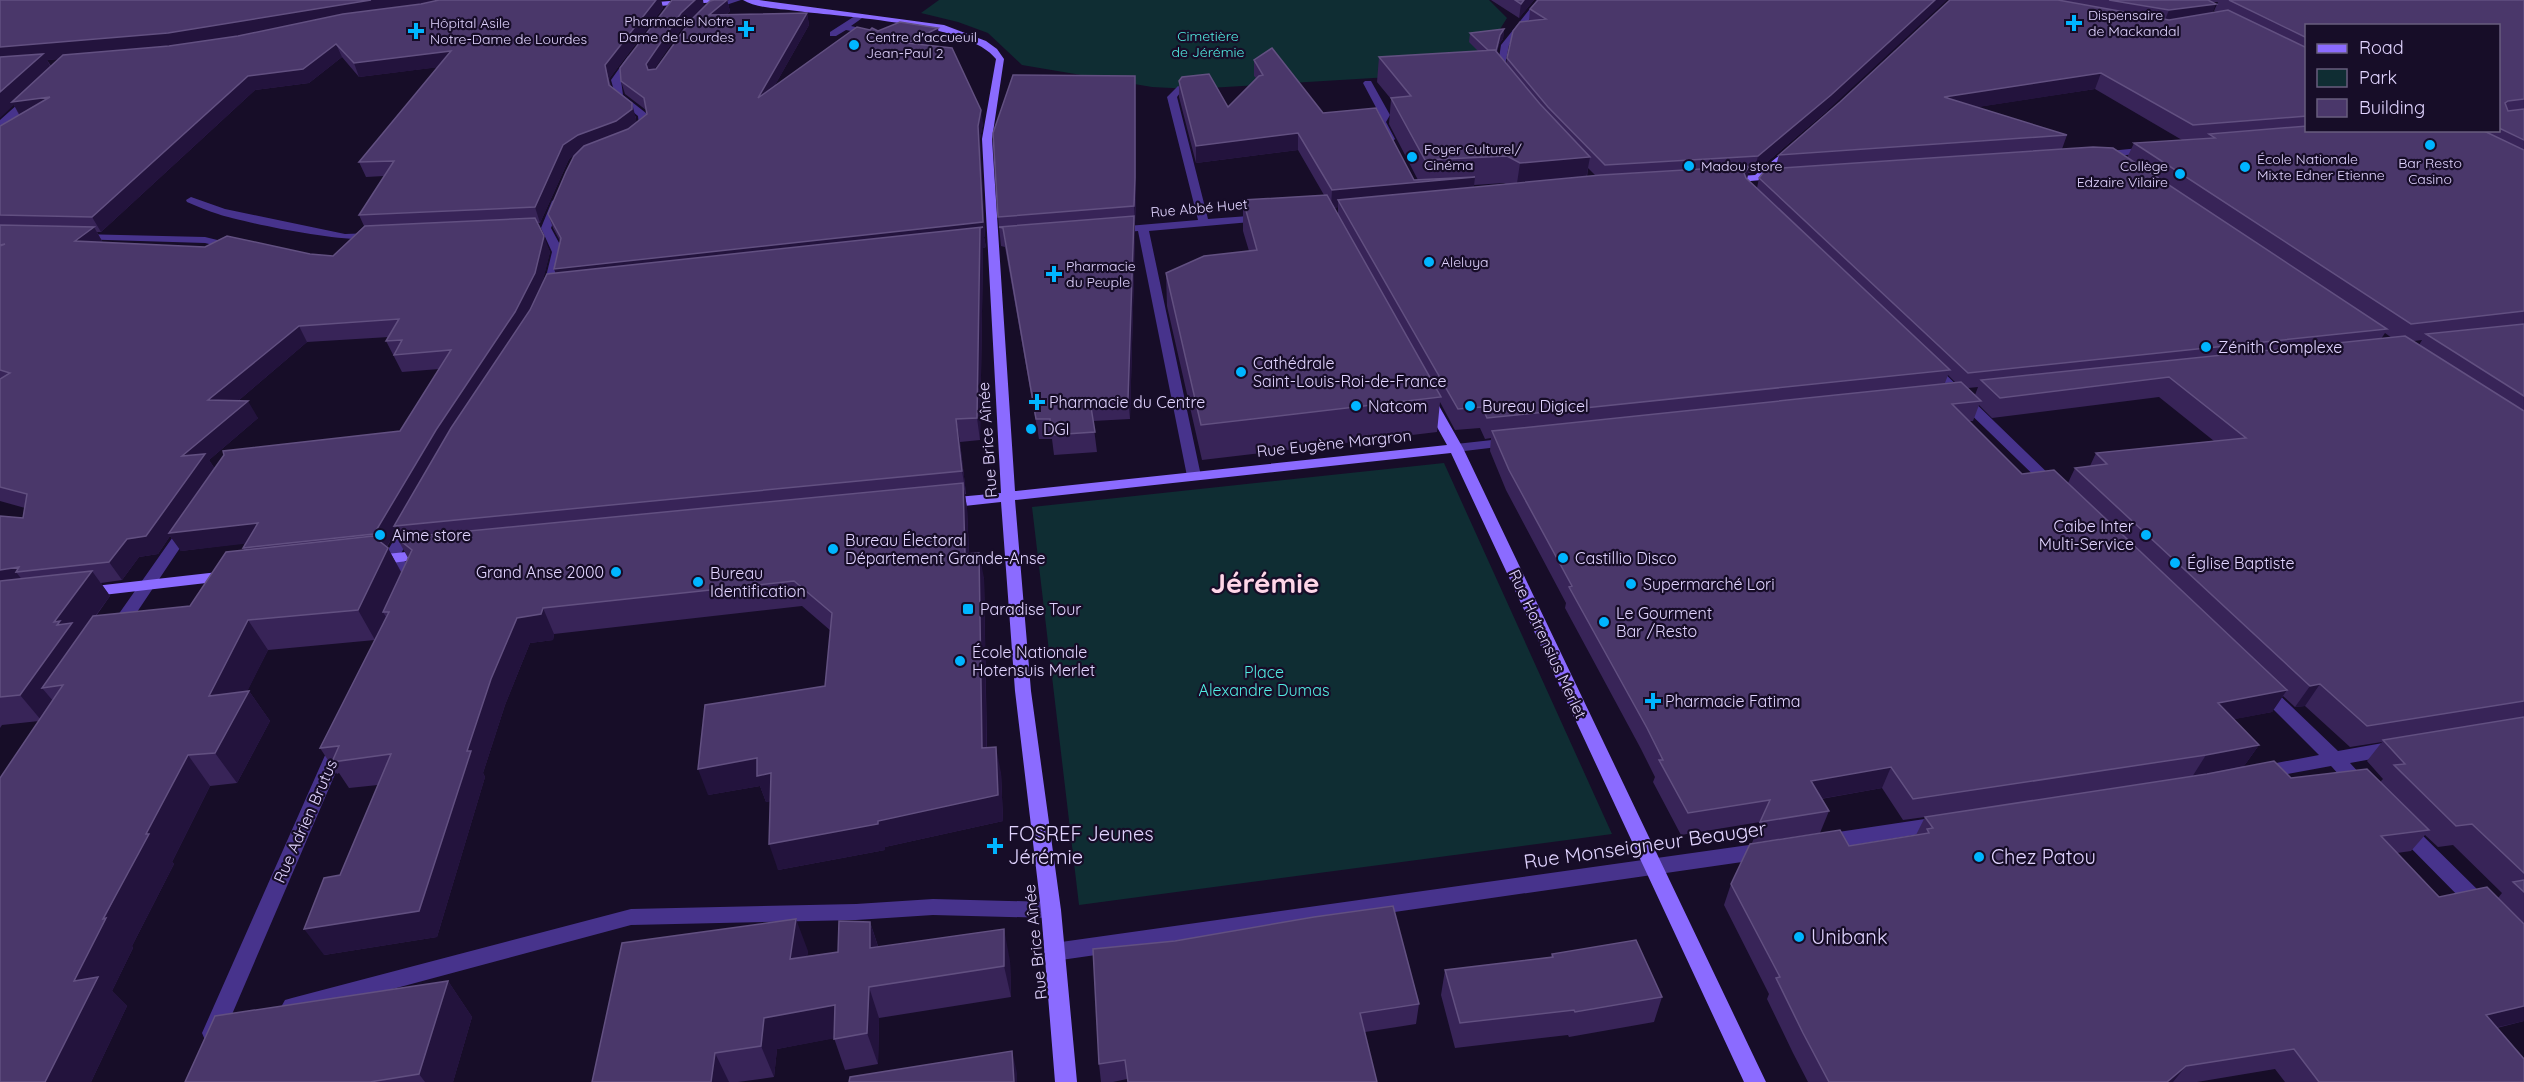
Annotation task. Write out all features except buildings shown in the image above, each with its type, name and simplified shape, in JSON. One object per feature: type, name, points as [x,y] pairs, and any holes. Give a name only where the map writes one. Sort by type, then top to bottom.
[{"type":"street","points":[[639,5],[671,9],[719,0]]},
{"type":"street","points":[[702,16],[709,9],[737,0]]},
{"type":"street","name":"Rue Brice Aînée","points":[[747,0],[782,7],[944,28],[983,43],[1000,59],[987,139],[1008,497],[1023,690],[1051,910],[1066,1082]]},
{"type":"street","points":[[1505,83],[1498,74],[1506,45],[1541,0]]},
{"type":"street","points":[[833,34],[861,16]]},
{"type":"street","points":[[890,33],[915,24]]},
{"type":"street","points":[[845,27],[882,36],[879,38]]},
{"type":"street","points":[[629,140],[644,125],[643,115],[619,96],[616,80],[641,45]]},
{"type":"street","points":[[1368,83],[1385,116],[1381,122],[1397,152]]},
{"type":"street","points":[[1178,89],[1172,97],[1204,223]]},
{"type":"street","points":[[0,125],[37,92]]},
{"type":"street","points":[[1747,192],[1758,178],[1798,143]]},
{"type":"street","points":[[2083,156],[2166,149]]},
{"type":"street","points":[[2106,154],[2125,167]]},
{"type":"street","points":[[1712,181],[1781,176]]},
{"type":"street","points":[[540,310],[555,290],[558,252],[540,229],[560,195]]},
{"type":"street","points":[[191,200],[222,212],[345,237],[374,236],[355,249]]},
{"type":"street","name":"Rue Abbé Huet","points":[[1108,231],[1271,217]]},
{"type":"street","points":[[1143,228],[1194,477]]},
{"type":"street","points":[[64,237],[197,240],[250,250]]},
{"type":"street","points":[[1923,361],[1951,394],[2060,492]]},
{"type":"street","name":"Rue Hotrensius Merlet","points":[[1422,386],[1456,448],[1755,1082]]},
{"type":"street","points":[[1951,394],[1980,391]]},
{"type":"street","name":"Rue Eugène Margron","points":[[927,505],[1527,440]]},
{"type":"street","points":[[391,558],[419,509]]},
{"type":"street","points":[[107,643],[193,518]]},
{"type":"street","points":[[357,562],[438,554]]},
{"type":"street","points":[[391,558],[415,576],[405,597]]},
{"type":"street","points":[[68,594],[240,575]]},
{"type":"street","points":[[2248,675],[2375,800]]},
{"type":"street","name":"Rue Adrien Brutus","points":[[207,1045],[348,724]]},
{"type":"street","points":[[2246,775],[2412,744]]},
{"type":"street","points":[[2392,816],[2491,917]]},
{"type":"street","points":[[1806,844],[1958,822]]},
{"type":"street","name":"Rue Monseigneur Beauger","points":[[1054,952],[1782,848]]},
{"type":"street","points":[[274,1011],[631,917],[856,912],[933,907],[1051,910]]},
{"type":"street","points":[[216,1027],[239,1020]]},
{"type":"green space","name":"Cimetière de Jérémie","points":[[939,0],[1489,0],[1507,18],[1473,72],[1192,89],[1152,87],[1022,65],[988,33],[958,22],[921,13]]},
{"type":"green space","name":"Place Alexandre Dumas","points":[[1444,463],[1612,834],[1079,905],[1032,507]]},
{"type":"place","name":"Dispensaire de Mackandal","points":[[2074,23]]},
{"type":"place","name":"Pharmacie Notre Dame de Lourdes","points":[[746,29]]},
{"type":"place","name":"Hôpital Asile Notre-Dame de Lourdes","points":[[416,31]]},
{"type":"place","name":"Centre d'accueuil Jean-Paul 2","points":[[854,45]]},
{"type":"place","name":"Bar Resto Casino","points":[[2430,145]]},
{"type":"place","name":"Foyer Culturel/ Cinéma","points":[[1412,157]]},
{"type":"place","name":"Madou store","points":[[1689,166]]},
{"type":"place","name":"École Nationale Mixte Edner Etienne","points":[[2245,167]]},
{"type":"place","name":"Collège Edzaire Vilaire","points":[[2180,174]]},
{"type":"place","name":"Aleluya","points":[[1429,262]]},
{"type":"place","name":"Pharmacie du Peuple","points":[[1054,274]]},
{"type":"place","name":"Zénith Complexe","points":[[2206,347]]},
{"type":"place","name":"Cathédrale Saint-Louis-Roi-de-France","points":[[1241,372]]},
{"type":"place","name":"Pharmacie du Centre","points":[[1037,402]]},
{"type":"place","name":"Natcom","points":[[1356,406]]},
{"type":"place","name":"Bureau Digicel","points":[[1470,406]]},
{"type":"place","name":"DGI","points":[[1031,429]]},
{"type":"place","name":"Aime store","points":[[380,535]]},
{"type":"place","name":"Caibe Inter Multi-Service","points":[[2146,535]]},
{"type":"place","name":"Bureau Électoral Département Grande-Anse","points":[[833,549]]},
{"type":"place","name":"Castillio Disco","points":[[1563,558]]},
{"type":"place","name":"Église Baptiste","points":[[2175,563]]},
{"type":"place","name":"Grand Anse 2000","points":[[616,572]]},
{"type":"place","name":"Bureau Identification","points":[[698,582]]},
{"type":"place","name":"Supermarché Lori","points":[[1631,584]]},
{"type":"place","name":"Paradise Tour","points":[[968,609]]},
{"type":"place","name":"Le Gourment Bar /Resto","points":[[1604,622]]},
{"type":"place","name":"École Nationale Hotensuis Merlet","points":[[960,661]]},
{"type":"place","name":"Pharmacie Fatima","points":[[1653,701]]},
{"type":"place","name":"FOSREF Jeunes Jérémie","points":[[995,846]]},
{"type":"place","name":"Chez Patou","points":[[1979,857]]},
{"type":"place","name":"Unibank","points":[[1799,937]]},
{"type":"district","name":"Jérémie","points":[[1265,583]]}]
